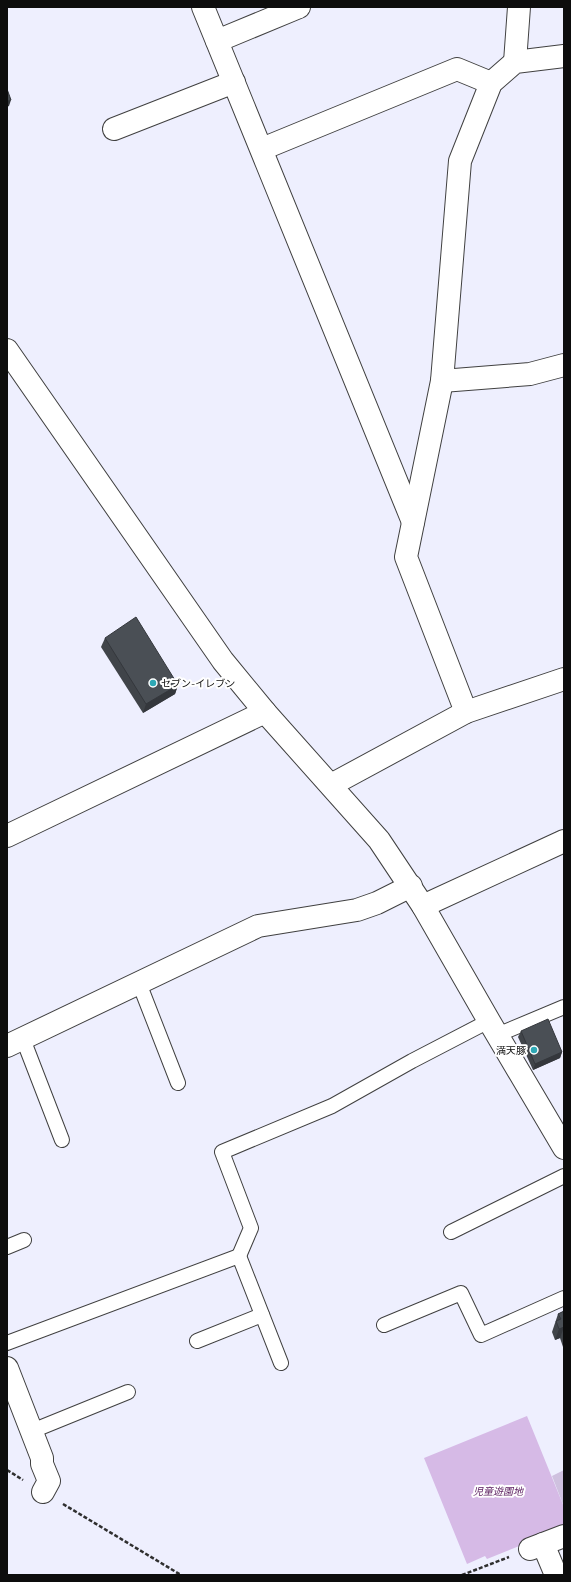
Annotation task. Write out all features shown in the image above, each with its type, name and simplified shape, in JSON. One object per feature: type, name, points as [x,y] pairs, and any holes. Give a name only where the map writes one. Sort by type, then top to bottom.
[{"type":"street","points":[[203,7],[413,522]]},
{"type":"street","points":[[217,41],[299,7]]},
{"type":"street","points":[[515,62],[519,7]]},
{"type":"street","points":[[466,712],[406,557],[442,381],[460,161],[490,84],[515,62],[564,56]]},
{"type":"street","points":[[262,149],[457,69],[490,84]]},
{"type":"street","points":[[114,129],[234,82]]},
{"type":"street","points":[[7,350],[223,661],[265,712],[379,840],[411,886],[564,1148]]},
{"type":"street","points":[[442,381],[530,374],[564,366]]},
{"type":"street","points":[[331,785],[466,712],[564,679]]},
{"type":"street","points":[[7,836],[265,712]]},
{"type":"street","points":[[423,906],[564,842]]},
{"type":"street","points":[[15,1043],[258,926],[357,910],[377,903],[411,886]]},
{"type":"street","points":[[7,1368],[32,1431],[49,1481],[43,1492]]},
{"type":"street","points":[[556,1575],[537,1547],[564,1536]]},
{"type":"lane","points":[[138,983],[178,1083]]},
{"type":"lane","points":[[281,1363],[239,1256],[251,1228],[222,1152],[332,1106],[412,1061],[493,1028],[564,1007]]},
{"type":"lane","points":[[15,1043],[62,1140]]},
{"type":"lane","points":[[451,1232],[564,1176]]},
{"type":"lane","points":[[7,1247],[24,1240]]},
{"type":"lane","points":[[7,1343],[239,1256]]},
{"type":"lane","points":[[384,1325],[461,1293],[481,1335],[564,1298]]},
{"type":"lane","points":[[197,1341],[262,1315]]},
{"type":"lane","points":[[32,1431],[128,1392]]},
{"type":"path","points":[[7,1470],[181,1575]]},
{"type":"path","points":[[462,1575],[537,1547]]},
{"type":"green space","name":"児童遊園地","points":[[527,1416],[564,1507],[564,1528],[487,1559],[485,1556],[467,1564],[424,1458]]},
{"type":"shaded area","points":[[564,1470],[564,1507],[552,1476]]},
{"type":"building","points":[[7,89],[11,100],[7,101]]},
{"type":"building","points":[[136,617],[178,685],[146,704],[105,638]]},
{"type":"building","points":[[548,1019],[562,1052],[535,1064],[521,1031]]},
{"type":"building","points":[[564,1311],[564,1327],[559,1329],[556,1321],[561,1319],[558,1314]]},
{"type":"place","name":"セブン-イレブン","points":[[153,683]]},
{"type":"place","name":"満天豚","points":[[534,1050]]}]
